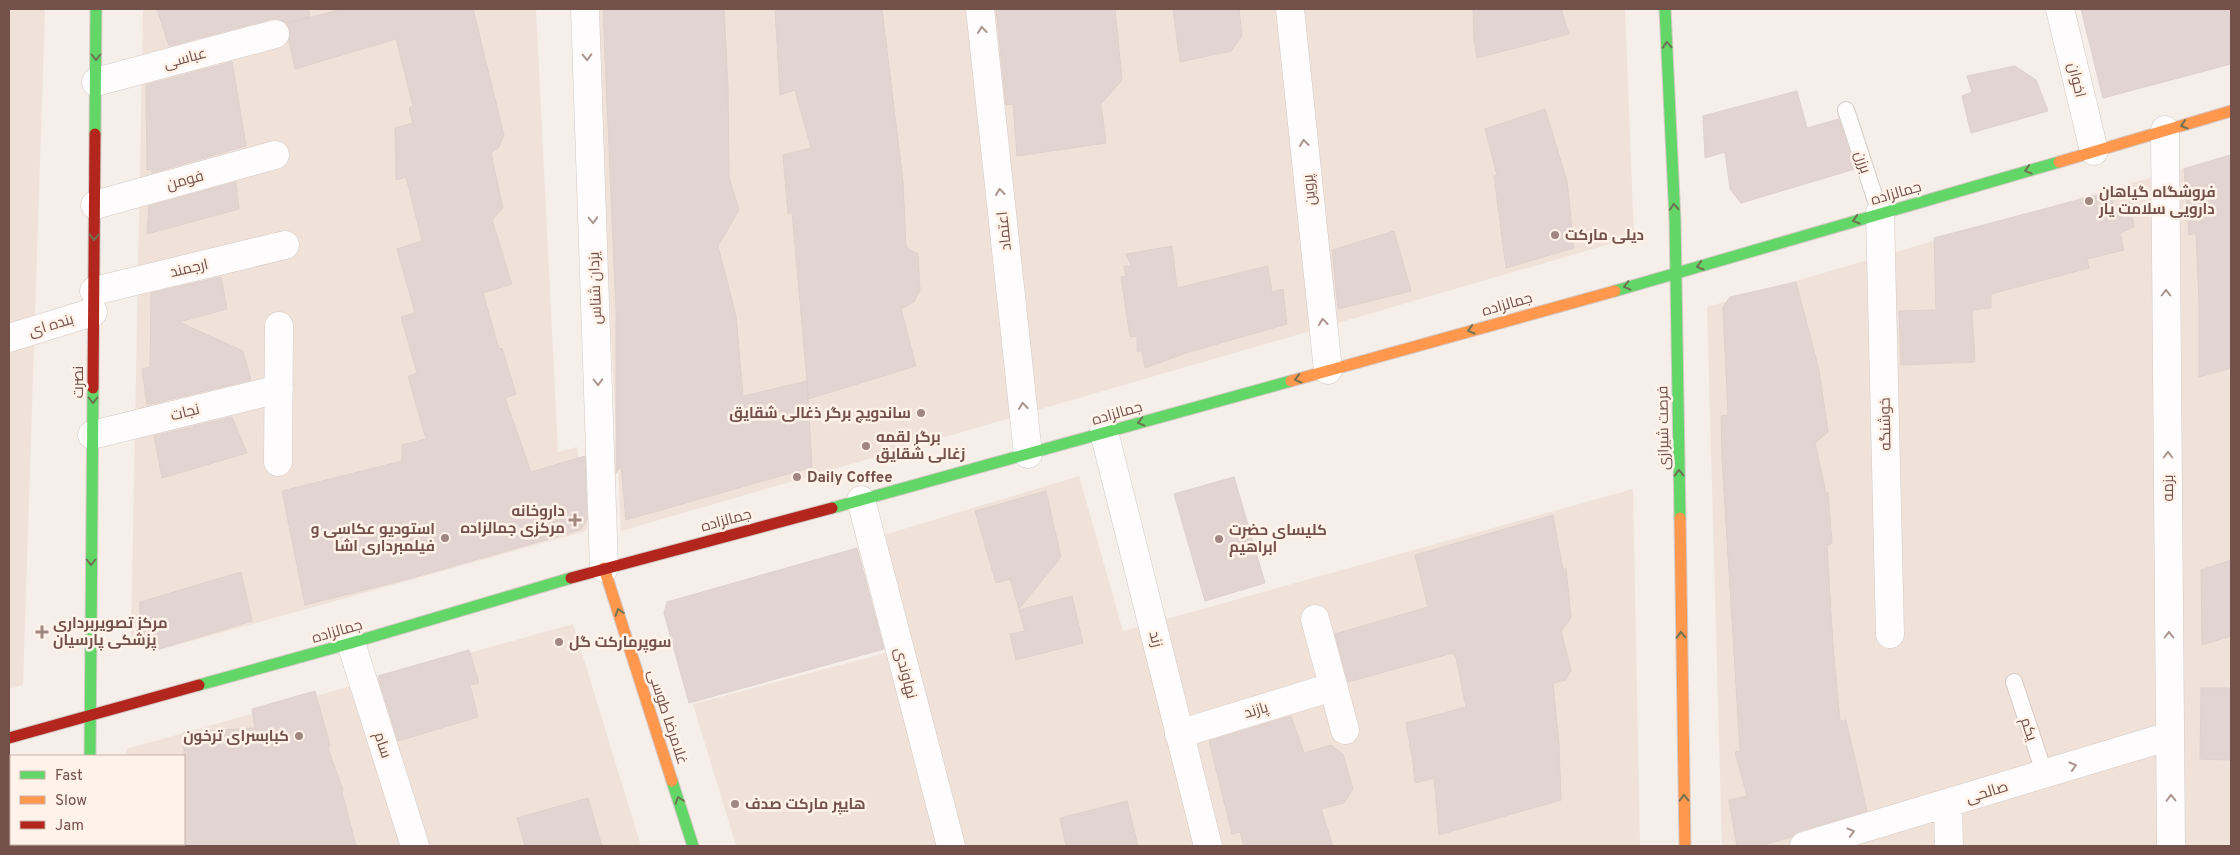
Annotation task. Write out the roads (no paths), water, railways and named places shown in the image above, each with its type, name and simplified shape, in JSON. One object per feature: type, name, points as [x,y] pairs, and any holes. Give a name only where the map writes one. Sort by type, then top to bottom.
[{"type":"main road","name":"نصرت","points":[[90,755],[96,9]]},
{"type":"main road","name":"فرصت شیرازی","points":[[1665,9],[1674,220],[1685,846]]},
{"type":"main road","name":"جمالزاده","points":[[9,738],[351,643],[604,568],[861,500],[1675,274],[2231,111]]},
{"type":"main road","name":"غلامرضا طوسی","points":[[604,568],[693,846]]},
{"type":"street","name":"یزدان شناس","points":[[586,9],[604,568]]},
{"type":"street","name":"اعتماد","points":[[980,9],[1028,454]]},
{"type":"street","name":"پروین","points":[[1290,9],[1328,370]]},
{"type":"street","name":"اخوان","points":[[2060,9],[2094,151]]},
{"type":"street","name":"عباسی","points":[[96,82],[275,34]]},
{"type":"street","name":"بزمه","points":[[2165,130],[2171,846]]},
{"type":"street","name":"فومن","points":[[95,205],[276,155]]},
{"type":"street","name":"خوشنگه","points":[[1880,213],[1890,634]]},
{"type":"street","name":"ارجمند","points":[[93,302],[285,245]]},
{"type":"street","name":"بنده ای","points":[[9,338],[93,302]]},
{"type":"street","points":[[278,462],[279,326]]},
{"type":"street","name":"نجات","points":[[92,435],[279,389]]},
{"type":"street","name":"زند","points":[[1104,432],[1208,846]]},
{"type":"street","name":"نهاوندی","points":[[861,500],[951,846]]},
{"type":"street","points":[[1315,619],[1345,730]]},
{"type":"street","name":"سام","points":[[351,643],[415,846]]},
{"type":"street","name":"پازند","points":[[1179,734],[1332,687]]},
{"type":"street","name":"صالحی","points":[[1804,846],[2170,736]]},
{"type":"street","points":[[1948,804],[1949,846]]},
{"type":"lane","name":"برزن","points":[[1846,110],[1880,213]]},
{"type":"lane","name":"یکم","points":[[2014,682],[2045,775]]},
{"type":"place","name":"فروشگاه گیاهان دارویی سلامت یار","points":[[2089,201]]},
{"type":"place","name":"دیلی مارکت","points":[[1555,235]]},
{"type":"place","name":"ساندویچ برگر ذغالی شقایق","points":[[921,413]]},
{"type":"place","name":"برگر لقمه زغالی شقایق","points":[[866,446]]},
{"type":"place","name":"Daily Coffee","points":[[797,477]]},
{"type":"place","name":"داروخانه مرکزی جمالزاده","points":[[575,520]]},
{"type":"place","name":"استودیو عکاسی و فیلمبرداری اشا","points":[[445,538]]},
{"type":"place","name":"کلیسای حضرت ابراهیم","points":[[1219,539]]},
{"type":"place","name":"مرکز تصویربرداری پزشکی پارسیان","points":[[42,632]]},
{"type":"place","name":"سوپرمارکت گل","points":[[559,642]]},
{"type":"place","name":"کبابسرای ترخون","points":[[299,736]]},
{"type":"place","name":"هايپر ماركت صدف","points":[[735,804]]}]
